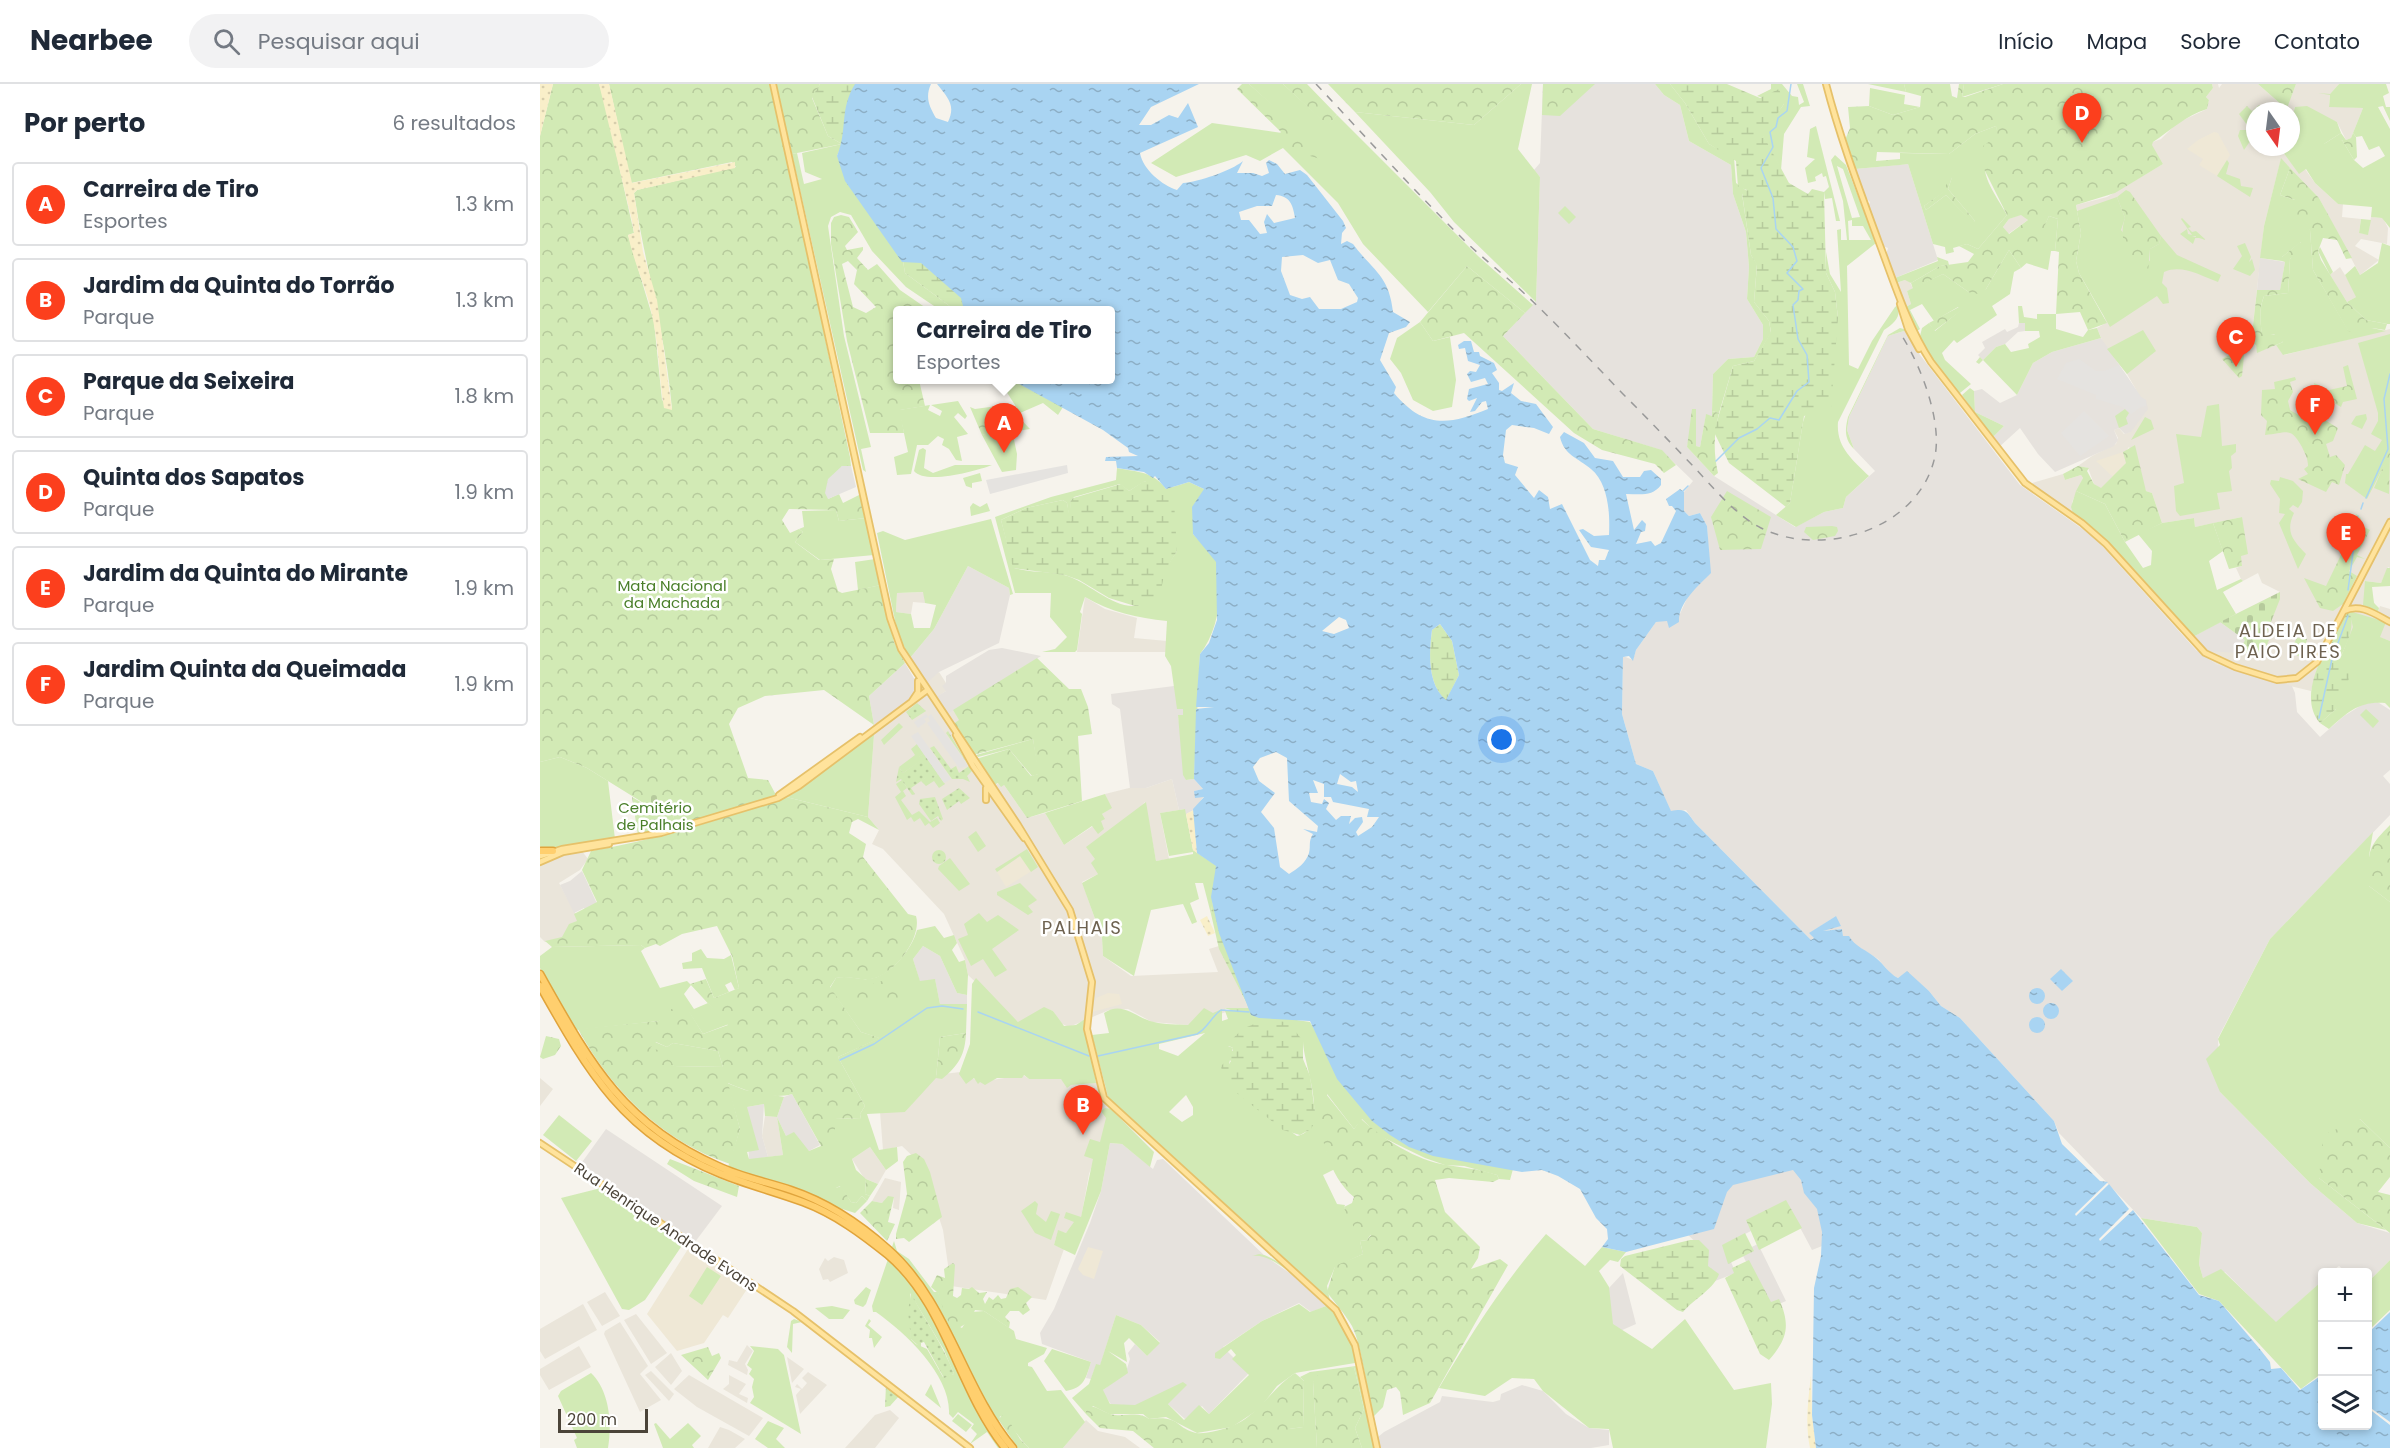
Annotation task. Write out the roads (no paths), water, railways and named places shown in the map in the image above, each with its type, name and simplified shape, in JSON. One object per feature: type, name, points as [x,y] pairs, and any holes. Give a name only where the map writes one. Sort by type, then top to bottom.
[{"type":"highway","points":[[540,851],[553,851]]},
{"type":"highway","points":[[540,974],[579,1042],[611,1090],[649,1126],[680,1148],[719,1167],[792,1190],[835,1209],[890,1250],[918,1280],[930,1298],[983,1403],[1013,1448]]},
{"type":"highway","points":[[540,986],[555,1015]]},
{"type":"highway","points":[[540,993],[603,1088],[631,1120],[652,1137],[675,1152],[721,1174],[806,1203],[853,1227],[890,1257],[921,1293],[976,1404],[1005,1448]]},
{"type":"main road","points":[[773,84],[894,633],[926,691],[1061,893],[1081,939],[1093,986],[1088,1029],[1101,1090],[1108,1103],[1336,1310],[1355,1346],[1377,1448]]},
{"type":"main road","points":[[1826,84],[1839,134],[1897,291],[1920,344],[1931,362],[2025,483],[2082,523],[2106,544],[2205,653],[2226,664],[2268,678],[2282,681],[2296,678],[2317,662],[2351,601],[2390,522]]},
{"type":"main road","points":[[2351,601],[2352,608]]},
{"type":"main road","points":[[2351,601],[2390,622]]},
{"type":"main road","points":[[2344,611],[2362,608]]},
{"type":"main road","points":[[914,699],[919,689],[918,678]]},
{"type":"main road","points":[[540,862],[559,853],[663,833],[769,801],[799,786],[926,691]]},
{"type":"main road","points":[[914,699],[934,701]]},
{"type":"main road","points":[[956,734],[984,783],[1030,844]]},
{"type":"main road","points":[[984,783],[987,801],[999,805]]},
{"type":"main road","points":[[540,856],[553,851],[618,842]]},
{"type":"main road","name":"Rua Henrique Andrade Evans","points":[[540,1143],[793,1311],[970,1448]]},
{"type":"water","points":[[855,84],[931,84],[928,97],[931,109],[936,118],[948,122],[951,106],[937,84],[1199,84],[1151,107],[1139,125],[1151,125],[1169,115],[1178,118],[1188,103],[1198,127],[1140,153],[1145,165],[1159,181],[1177,190],[1183,183],[1197,181],[1231,169],[1243,161],[1237,173],[1253,173],[1262,176],[1269,173],[1266,163],[1269,160],[1277,164],[1285,174],[1300,170],[1307,175],[1343,221],[1346,228],[1342,233],[1341,244],[1347,241],[1353,244],[1384,281],[1393,312],[1410,322],[1406,327],[1389,333],[1380,360],[1396,387],[1394,393],[1405,405],[1427,418],[1438,420],[1461,418],[1488,409],[1486,401],[1482,402],[1475,411],[1470,412],[1477,398],[1469,401],[1467,399],[1469,389],[1488,384],[1485,378],[1471,382],[1467,374],[1470,371],[1476,372],[1480,365],[1468,361],[1465,348],[1459,349],[1458,345],[1464,341],[1471,341],[1474,352],[1479,352],[1480,356],[1494,363],[1497,370],[1492,373],[1499,383],[1499,390],[1502,391],[1514,383],[1511,393],[1521,401],[1536,404],[1553,427],[1549,434],[1534,428],[1512,425],[1506,430],[1503,455],[1505,463],[1518,467],[1515,475],[1534,498],[1539,490],[1548,497],[1550,509],[1562,504],[1590,560],[1598,566],[1599,560],[1605,560],[1609,550],[1591,547],[1579,530],[1583,529],[1594,536],[1609,535],[1605,491],[1597,475],[1565,448],[1560,437],[1564,432],[1584,443],[1595,458],[1613,461],[1623,477],[1640,477],[1644,471],[1651,470],[1661,479],[1661,485],[1654,491],[1645,494],[1626,494],[1634,530],[1642,520],[1646,524],[1645,531],[1641,532],[1636,544],[1651,541],[1655,546],[1661,543],[1676,511],[1669,506],[1666,499],[1680,489],[1684,492],[1684,511],[1689,516],[1700,513],[1707,526],[1711,573],[1685,602],[1679,622],[1669,628],[1667,621],[1656,622],[1636,650],[1633,661],[1629,656],[1623,657],[1622,714],[1636,764],[1653,771],[1671,811],[1683,810],[1688,813],[1695,823],[1811,940],[1814,938],[1809,933],[1836,916],[1841,926],[1823,931],[1842,929],[1843,936],[1849,936],[1854,943],[1876,958],[1898,978],[1907,971],[1929,991],[1941,1006],[1960,1018],[2054,1121],[2062,1144],[2100,1181],[2108,1182],[2075,1214],[2076,1216],[2109,1184],[2129,1209],[2099,1239],[2100,1241],[2133,1210],[2199,1295],[2219,1301],[2270,1362],[2271,1369],[2281,1368],[2300,1390],[2318,1378],[2318,1430],[2372,1430],[2372,1411],[2390,1425],[2390,1448],[1816,1448],[1812,1415],[1814,1288],[1821,1256],[1822,1232],[1817,1209],[1804,1193],[1801,1180],[1793,1170],[1733,1185],[1727,1192],[1714,1229],[1626,1252],[1602,1247],[1608,1239],[1607,1229],[1596,1218],[1580,1189],[1558,1176],[1542,1170],[1522,1172],[1433,1156],[1409,1147],[1372,1121],[1337,1079],[1310,1021],[1259,1018],[1251,1015],[1219,933],[1211,897],[1216,866],[1197,853],[1193,809],[1204,797],[1195,798],[1194,791],[1203,789],[1194,779],[1196,709],[1214,707],[1196,707],[1200,654],[1209,643],[1217,620],[1216,562],[1193,534],[1192,507],[1204,489],[1189,482],[1166,489],[1155,476],[1153,478],[1144,472],[1117,468],[1116,461],[1105,461],[1106,457],[1138,456],[1129,452],[1128,448],[1103,430],[1019,384],[1115,384],[1115,306],[963,306],[961,298],[921,263],[902,262],[845,181],[837,156],[845,111]],"holes":[[[1276,195],[1288,199],[1292,205],[1295,218],[1274,223],[1267,214],[1264,222],[1267,233],[1260,234],[1249,220],[1241,220],[1239,212],[1257,206],[1272,206]],[[1303,255],[1318,263],[1330,260],[1338,280],[1349,284],[1358,298],[1357,302],[1341,309],[1319,309],[1310,297],[1302,299],[1290,295],[1281,271],[1282,257]],[[1339,617],[1346,620],[1349,628],[1334,634],[1322,631]],[[1440,624],[1452,641],[1459,675],[1446,700],[1435,685],[1430,658],[1432,630]],[[1276,752],[1287,758],[1289,801],[1318,826],[1317,832],[1303,829],[1313,834],[1308,857],[1289,874],[1280,867],[1274,828],[1261,812],[1275,793],[1259,781],[1253,767],[1260,758]],[[1340,774],[1351,782],[1356,781],[1358,792],[1352,787],[1337,784]],[[1313,780],[1324,784],[1324,797],[1331,797],[1333,802],[1369,809],[1367,817],[1379,817],[1372,827],[1358,836],[1356,832],[1363,822],[1362,817],[1355,818],[1349,824],[1351,816],[1341,816],[1336,820],[1326,809],[1329,803],[1324,799],[1322,804],[1311,802],[1309,793],[1318,793]]]},
{"type":"water","points":[[2061,969],[2073,981],[2062,991],[2050,979]]},
{"type":"water","points":[[2034,988],[2040,988],[2045,996],[2043,1002],[2034,1004],[2029,999],[2029,993]]},
{"type":"water","points":[[2048,1003],[2054,1003],[2059,1011],[2057,1017],[2048,1019],[2043,1014],[2043,1008]]},
{"type":"water","points":[[2034,1017],[2040,1017],[2045,1025],[2043,1031],[2034,1033],[2029,1028],[2029,1022]]},
{"type":"water","points":[[2390,1312],[2390,1422],[2372,1409],[2372,1329]]},
{"type":"waterway","points":[[1716,461],[1739,438],[1757,429],[1770,418],[1779,420],[1797,391],[1809,382],[1807,355],[1798,339],[1793,305],[1798,300],[1799,291],[1803,289],[1787,273],[1797,261],[1793,247],[1776,229],[1773,198],[1761,168],[1773,147],[1770,132],[1776,127],[1778,118],[1787,111],[1791,84]]},
{"type":"waterway","points":[[2366,498],[2388,449],[2384,399],[2390,374]]},
{"type":"waterway","points":[[1683,491],[1688,486]]},
{"type":"waterway","points":[[2361,509],[2363,503]]},
{"type":"waterway","points":[[2348,590],[2358,516]]},
{"type":"waterway","points":[[2319,718],[2332,659],[2348,616]]},
{"type":"waterway","points":[[840,1060],[874,1044],[927,1008],[942,1006],[963,1009]]},
{"type":"waterway","points":[[1098,1056],[1197,1034],[1221,1010],[1249,1012]]},
{"type":"waterway","points":[[978,1012],[1089,1056]]},
{"type":"railway","points":[[1316,84],[1448,224],[1519,288],[1724,500],[1761,528],[1786,537],[1812,540],[1839,538],[1866,531],[1890,519],[1910,502],[1926,481],[1935,456],[1933,411],[1923,378],[1902,336]]},
{"type":"place","name":"Quinta dos Sapatos","points":[[2082,143]]},
{"type":"place","name":"Parque da Seixeira","points":[[2236,367]]},
{"type":"place","name":"Jardim Quinta da Queimada","points":[[2315,435]]},
{"type":"place","name":"Carreira de Tiro","points":[[1004,453]]},
{"type":"place","name":"Jardim da Quinta do Mirante","points":[[2346,563]]},
{"type":"place","name":"Jardim da Quinta do Torrão","points":[[1083,1135]]},
{"type":"district","name":"ALDEIA DE PAIO PIRES","points":[[2288,640]]},
{"type":"district","name":"PALHAIS","points":[[1082,927]]},
{"type":"park label","name":"Mata Nacional da Machada","points":[[672,594]]},
{"type":"park label","name":"Cemitério de Palhais","points":[[655,816]]}]
